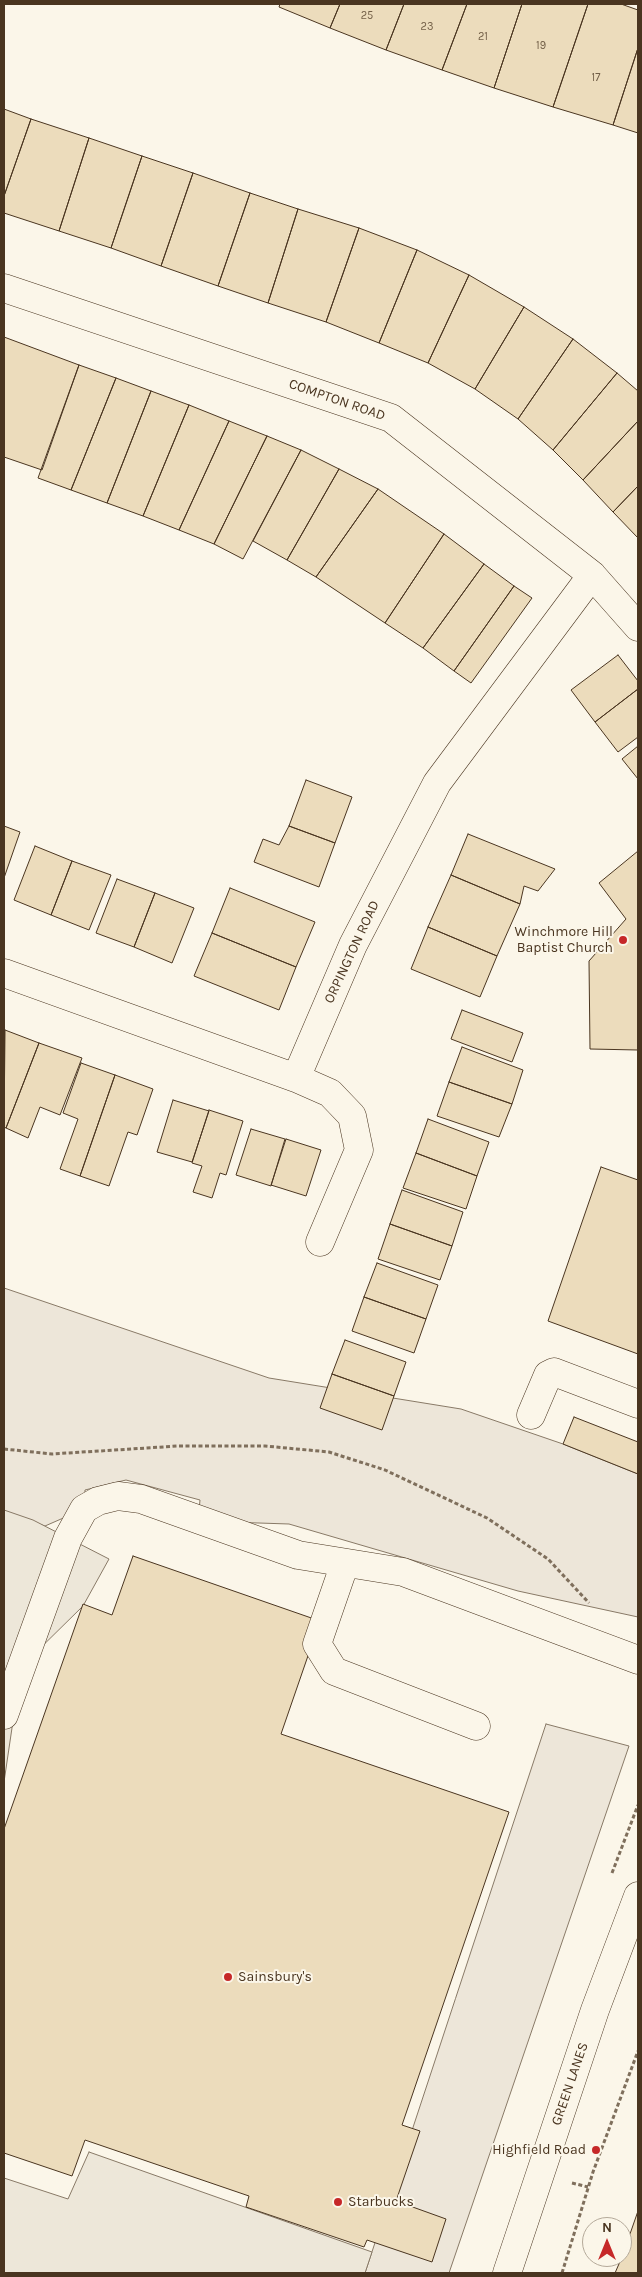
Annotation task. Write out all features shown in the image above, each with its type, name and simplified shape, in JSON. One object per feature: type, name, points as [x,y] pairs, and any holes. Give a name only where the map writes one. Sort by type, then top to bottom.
[{"type":"street","name":"COMPTON ROAD","points":[[4,288],[391,418],[592,575],[638,627]]},
{"type":"street","name":"ORPINGTON ROAD","points":[[296,1078],[353,945],[437,783],[592,575]]},
{"type":"street","points":[[4,973],[296,1078],[330,1093],[352,1116],[359,1150],[320,1242]]},
{"type":"street","points":[[532,1415],[548,1376],[554,1372],[638,1404]]},
{"type":"street","points":[[4,1715],[68,1538],[84,1509],[98,1501],[118,1496],[141,1499],[298,1556],[403,1572],[638,1660]]},
{"type":"street","points":[[345,1563],[317,1644],[334,1671],[476,1726]]},
{"type":"street","name":"GREEN LANES","points":[[507,2273],[592,2019],[632,1934],[638,1896]]},
{"type":"path","points":[[4,1448],[52,1454],[178,1446],[265,1446],[328,1452],[385,1470],[487,1518],[548,1559],[592,1607]]},
{"type":"path","points":[[612,1874],[638,1806]]},
{"type":"path","points":[[562,2273],[593,2172],[638,2051]]},
{"type":"shaded area","points":[[4,1288],[269,1378],[461,1409],[563,1444],[638,1474],[638,1617],[518,1591],[289,1524],[198,1521],[200,1500],[126,1480],[85,1490],[84,1509],[45,1526],[4,1512]]},
{"type":"shaded area","points":[[4,1510],[33,1520],[109,1559],[83,1606],[21,1667],[4,1782]]},
{"type":"shaded area","points":[[546,1724],[629,1746],[449,2273],[365,2273]]},
{"type":"shaded area","points":[[89,2152],[372,2252],[365,2273],[4,2273],[4,2178],[68,2199]]},
{"type":"building","points":[[280,4],[340,4],[330,28],[279,7]]},
{"type":"building","points":[[340,4],[404,4],[386,50],[330,28]]},
{"type":"building","points":[[404,4],[467,4],[442,70],[386,50]]},
{"type":"building","points":[[467,4],[522,4],[494,88],[442,70]]},
{"type":"building","points":[[522,4],[588,4],[553,107],[494,88]]},
{"type":"building","points":[[588,4],[621,4],[638,10],[638,48],[613,125],[553,107]]},
{"type":"building","points":[[638,48],[638,133],[613,125]]},
{"type":"building","points":[[4,109],[31,119],[4,196]]},
{"type":"building","points":[[31,119],[89,138],[59,231],[4,213],[4,196]]},
{"type":"building","points":[[89,138],[142,156],[111,248],[59,231]]},
{"type":"building","points":[[142,156],[193,173],[161,266],[111,248]]},
{"type":"building","points":[[193,173],[250,193],[218,286],[161,266]]},
{"type":"building","points":[[250,193],[298,209],[268,303],[218,286]]},
{"type":"building","points":[[298,209],[359,228],[326,322],[268,303]]},
{"type":"building","points":[[359,228],[417,250],[379,343],[326,322]]},
{"type":"building","points":[[417,250],[469,275],[428,363],[379,343]]},
{"type":"building","points":[[469,275],[524,307],[475,389],[428,363]]},
{"type":"building","points":[[524,307],[573,339],[518,419],[475,389]]},
{"type":"building","points":[[4,337],[79,365],[42,470],[4,457]]},
{"type":"building","points":[[573,339],[617,373],[553,450],[518,419]]},
{"type":"building","points":[[79,365],[116,378],[71,490],[38,478]]},
{"type":"building","points":[[617,373],[638,391],[638,421],[583,480],[553,450]]},
{"type":"building","points":[[116,378],[151,391],[107,503],[71,490]]},
{"type":"building","points":[[151,391],[189,405],[143,516],[107,503]]},
{"type":"building","points":[[189,405],[229,421],[179,530],[143,516]]},
{"type":"building","points":[[229,421],[267,436],[214,544],[179,530]]},
{"type":"building","points":[[638,421],[638,486],[613,512],[583,480]]},
{"type":"building","points":[[267,436],[301,450],[243,559],[214,544]]},
{"type":"building","points":[[301,450],[339,469],[287,560],[253,541]]},
{"type":"building","points":[[339,469],[378,489],[316,577],[287,560]]},
{"type":"building","points":[[638,486],[638,538],[613,512]]},
{"type":"building","points":[[378,489],[444,534],[385,623],[316,577]]},
{"type":"building","points":[[444,534],[484,564],[423,648],[385,623]]},
{"type":"building","points":[[484,564],[514,586],[454,671],[423,648]]},
{"type":"building","points":[[514,586],[532,598],[471,683],[454,671]]},
{"type":"building","points":[[618,655],[638,681],[638,689],[595,722],[571,690]]},
{"type":"building","points":[[638,689],[638,737],[618,752],[595,722]]},
{"type":"building","points":[[638,746],[638,779],[622,759]]},
{"type":"building","points":[[306,780],[352,797],[335,843],[289,826]]},
{"type":"building","points":[[4,826],[20,832],[4,878]]},
{"type":"building","points":[[289,826],[335,843],[319,887],[254,862],[263,839],[279,845]]},
{"type":"building","points":[[468,834],[555,869],[538,891],[524,886],[520,904],[451,875]]},
{"type":"building","points":[[35,846],[72,861],[51,915],[14,900]]},
{"type":"building","name":"Winchmore Hill Baptist Church","points":[[638,851],[638,1050],[590,1049],[589,961],[626,919],[599,883]]},
{"type":"building","points":[[72,861],[111,875],[89,930],[51,915]]},
{"type":"building","points":[[451,875],[520,904],[497,956],[428,927]]},
{"type":"building","points":[[117,879],[155,893],[134,947],[96,933]]},
{"type":"building","points":[[230,888],[315,922],[296,967],[212,933]]},
{"type":"building","points":[[155,893],[194,908],[172,963],[134,947]]},
{"type":"building","points":[[428,927],[497,956],[480,997],[411,969]]},
{"type":"building","points":[[212,933],[296,967],[279,1010],[194,976]]},
{"type":"building","points":[[462,1010],[523,1033],[512,1062],[451,1039]]},
{"type":"building","points":[[5,1030],[39,1043],[6,1128],[4,1127]]},
{"type":"building","points":[[39,1043],[82,1058],[60,1115],[40,1107],[28,1138],[6,1128]]},
{"type":"building","points":[[462,1047],[523,1070],[512,1104],[449,1082]]},
{"type":"building","points":[[81,1063],[115,1075],[80,1176],[60,1169],[78,1119],[63,1113]]},
{"type":"building","points":[[115,1075],[153,1089],[137,1135],[128,1132],[109,1186],[80,1176]]},
{"type":"building","points":[[449,1082],[512,1104],[499,1137],[437,1116]]},
{"type":"building","points":[[173,1100],[209,1111],[192,1162],[157,1152]]},
{"type":"building","points":[[209,1110],[243,1121],[226,1175],[220,1173],[212,1198],[193,1192],[202,1166],[192,1163]]},
{"type":"building","points":[[428,1119],[489,1142],[477,1176],[416,1153]]},
{"type":"building","points":[[251,1129],[285,1139],[271,1186],[236,1175]]},
{"type":"building","points":[[286,1139],[321,1150],[306,1196],[271,1185]]},
{"type":"building","points":[[416,1153],[477,1176],[466,1209],[403,1188]]},
{"type":"building","points":[[601,1167],[638,1180],[638,1354],[548,1321]]},
{"type":"building","points":[[402,1190],[463,1212],[452,1246],[390,1224]]},
{"type":"building","points":[[390,1224],[452,1246],[440,1280],[378,1259]]},
{"type":"building","points":[[377,1263],[438,1285],[426,1319],[364,1297]]},
{"type":"building","points":[[364,1297],[426,1319],[414,1353],[352,1331]]},
{"type":"building","points":[[345,1340],[406,1362],[394,1396],[332,1374]]},
{"type":"building","points":[[332,1374],[394,1396],[382,1430],[320,1408]]},
{"type":"building","points":[[574,1417],[638,1442],[638,1474],[563,1444]]},
{"type":"building","name":"Sainsbury's","points":[[133,1556],[320,1621],[281,1734],[509,1812],[402,2125],[420,2131],[396,2201],[446,2219],[432,2262],[367,2240],[364,2247],[246,2207],[249,2196],[85,2140],[72,2176],[4,2153],[4,1829],[83,1604],[112,1615]]},
{"type":"building","points":[[638,2211],[638,2273],[615,2273],[618,2267],[632,2267],[632,2228]]},
{"type":"place","name":"Winchmore Hill Baptist Church","points":[[623,940]]},
{"type":"place","name":"Sainsbury's","points":[[228,1977]]},
{"type":"place","name":"Highfield Road","points":[[596,2150]]},
{"type":"place","name":"Starbucks","points":[[338,2202]]}]
